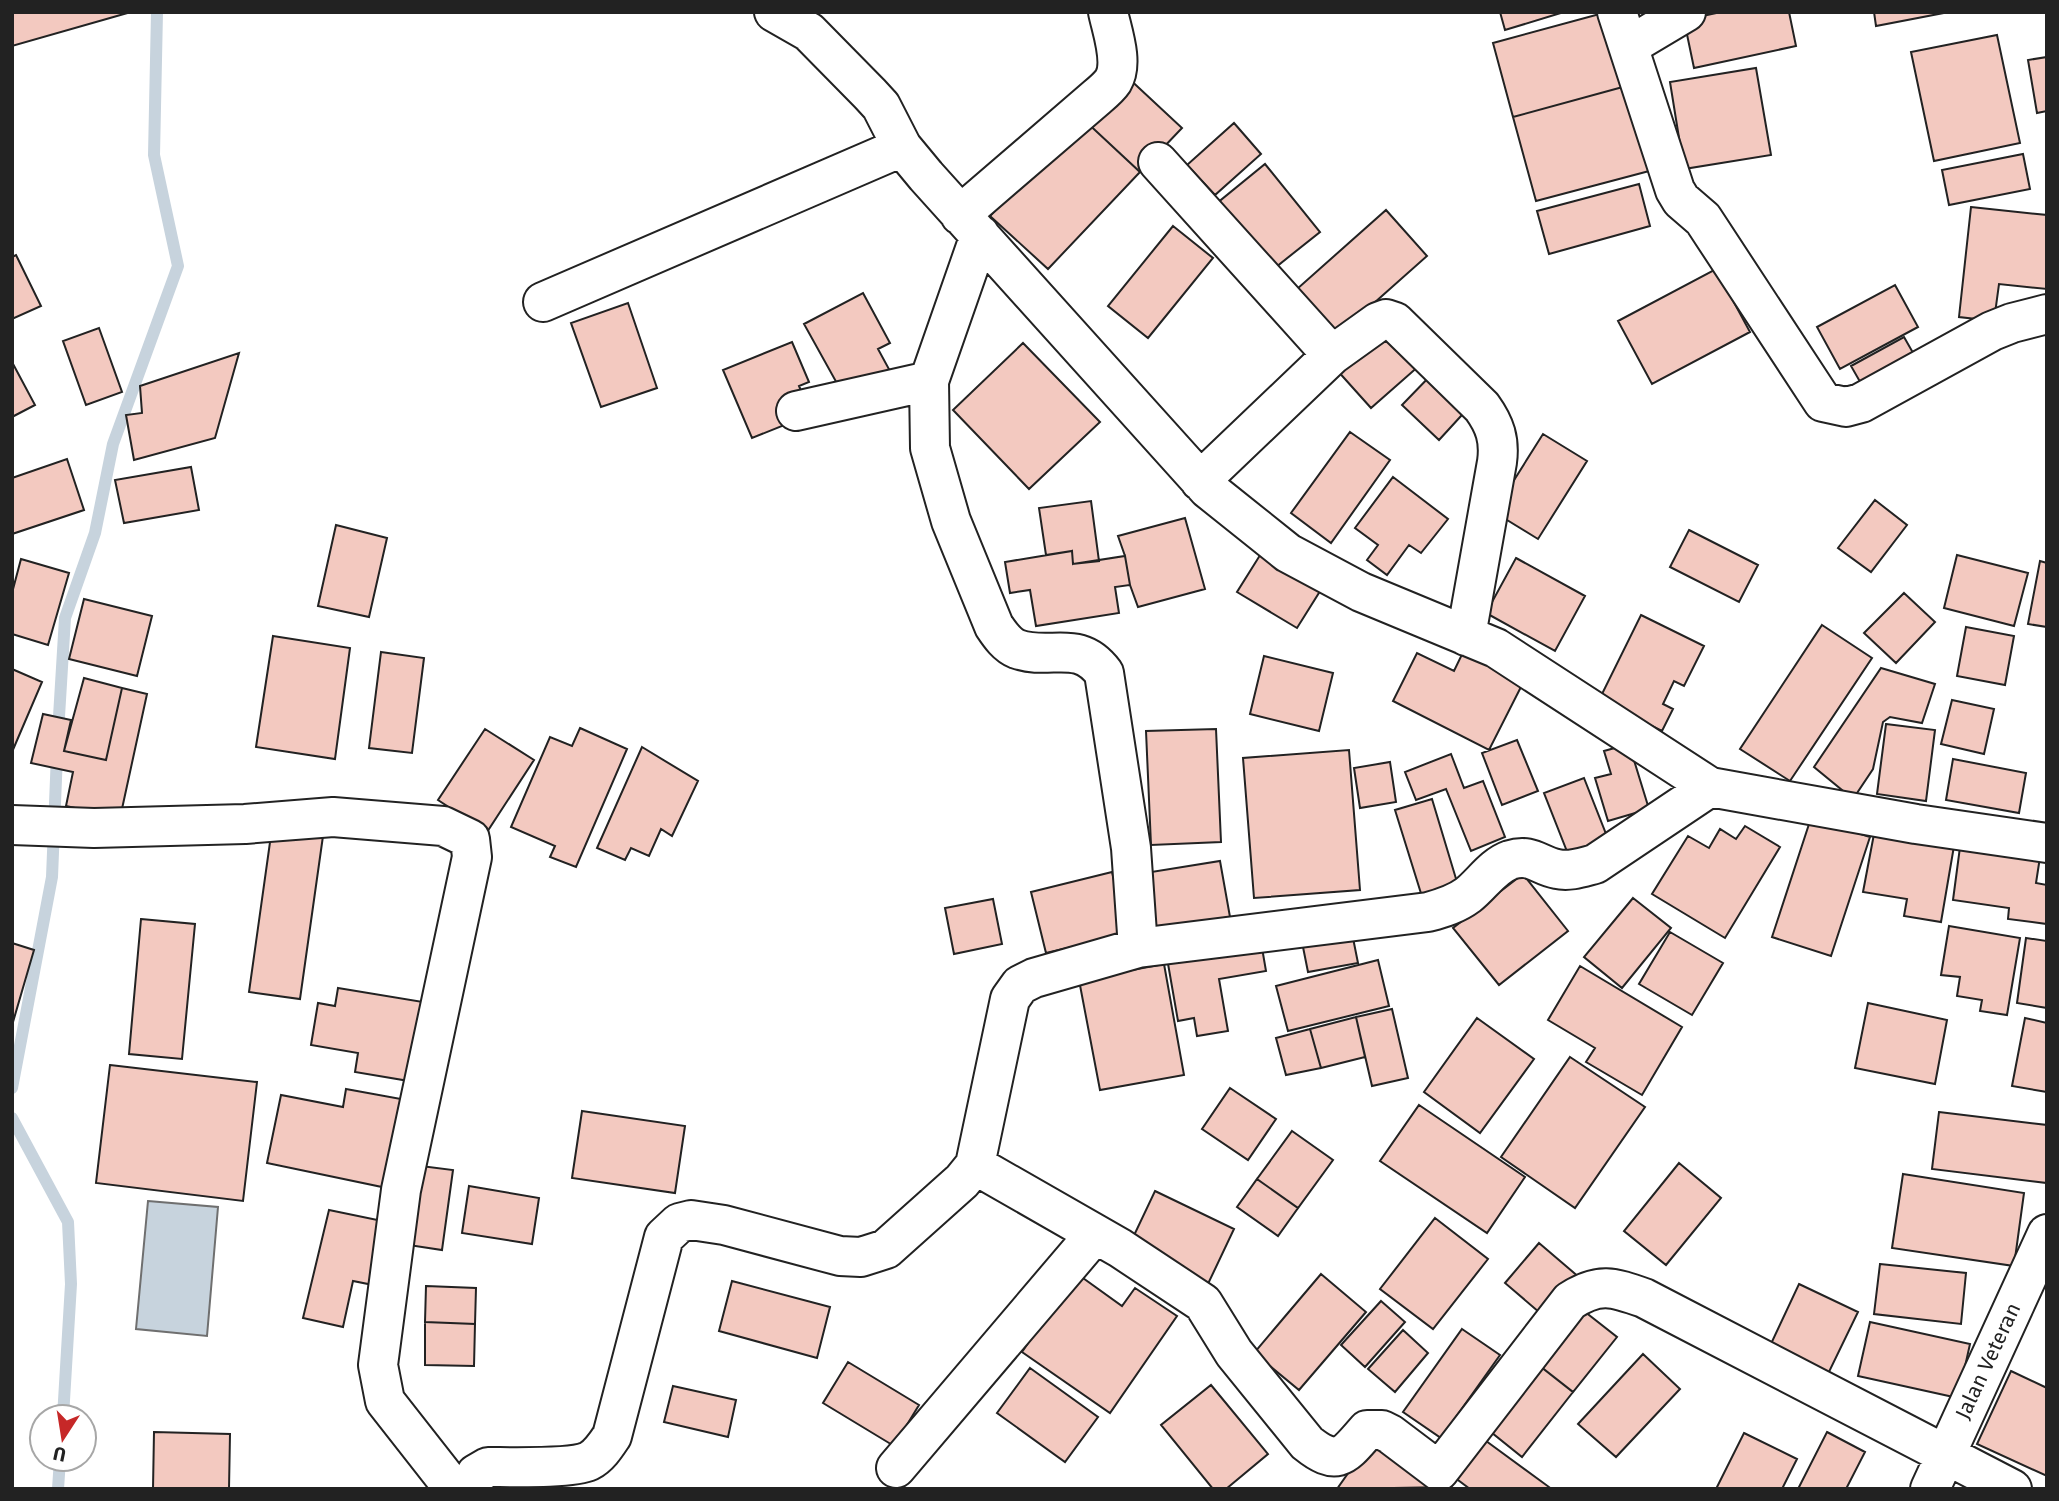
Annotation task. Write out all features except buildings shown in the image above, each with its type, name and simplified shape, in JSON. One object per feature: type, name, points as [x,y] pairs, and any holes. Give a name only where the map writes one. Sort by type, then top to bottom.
[{"type":"street","points":[[774,12],[808,32],[881,106],[902,147],[1200,481],[1288,553],[1361,592],[1496,648],[1710,787],[1879,818],[2047,843]]},
{"type":"street","points":[[1108,12],[1117,57],[1117,70],[1113,81],[970,225],[929,381],[930,448],[951,521],[993,626],[1003,639],[1016,649],[1033,652],[1070,651],[1083,655],[1095,660],[1104,673],[1131,848],[1138,948]]},
{"type":"street","points":[[1686,12],[1623,29],[1675,190],[1681,200],[1703,219],[1823,402],[1846,407],[1861,402],[1992,331],[2047,314]]},
{"type":"street","points":[[543,302],[902,147]]},
{"type":"street","points":[[1158,162],[1332,355]]},
{"type":"street","points":[[1200,481],[1332,355],[1378,322],[1386,319],[1395,322],[1493,421],[1499,448],[1466,636]]},
{"type":"street","points":[[796,411],[929,381]]},
{"type":"street","points":[[469,1489],[476,1474],[488,1467],[573,1465],[589,1461],[602,1450],[612,1436],[664,1237],[678,1223],[691,1220],[724,1225],[840,1256],[861,1256],[886,1249],[962,1181],[975,1165],[1010,999],[1020,985],[1034,978],[1138,948],[1450,906],[1469,894],[1497,867],[1509,860],[1537,860],[1556,869],[1576,869],[1595,864],[1710,787]]},
{"type":"street","points":[[12,825],[94,828],[245,824],[333,817],[443,826],[470,839],[472,857],[401,1190],[379,1365],[385,1401],[454,1489]]},
{"type":"street","points":[[975,1165],[1095,1234],[1203,1303],[1234,1353],[1307,1443],[1321,1455],[1343,1455],[1367,1430],[1381,1430],[1450,1480],[1570,1301],[1585,1291],[1605,1287],[1644,1298],[1945,1469],[2011,1489]]},
{"type":"street","points":[[896,1468],[1095,1234]]},
{"type":"street","name":"Jalan Veteran","points":[[1945,1469],[2047,1234]]},
{"type":"shaded area","points":[[148,1201],[218,1207],[207,1336],[136,1329]]},
{"type":"waterway","points":[[58,733],[65,618],[95,533],[113,444],[178,266],[154,155],[157,12]]},
{"type":"waterway","points":[[12,1088],[52,877],[57,754]]},
{"type":"waterway","points":[[12,1118],[68,1222],[71,1284],[64,1403]]},
{"type":"waterway","points":[[58,1489],[59,1473]]}]
